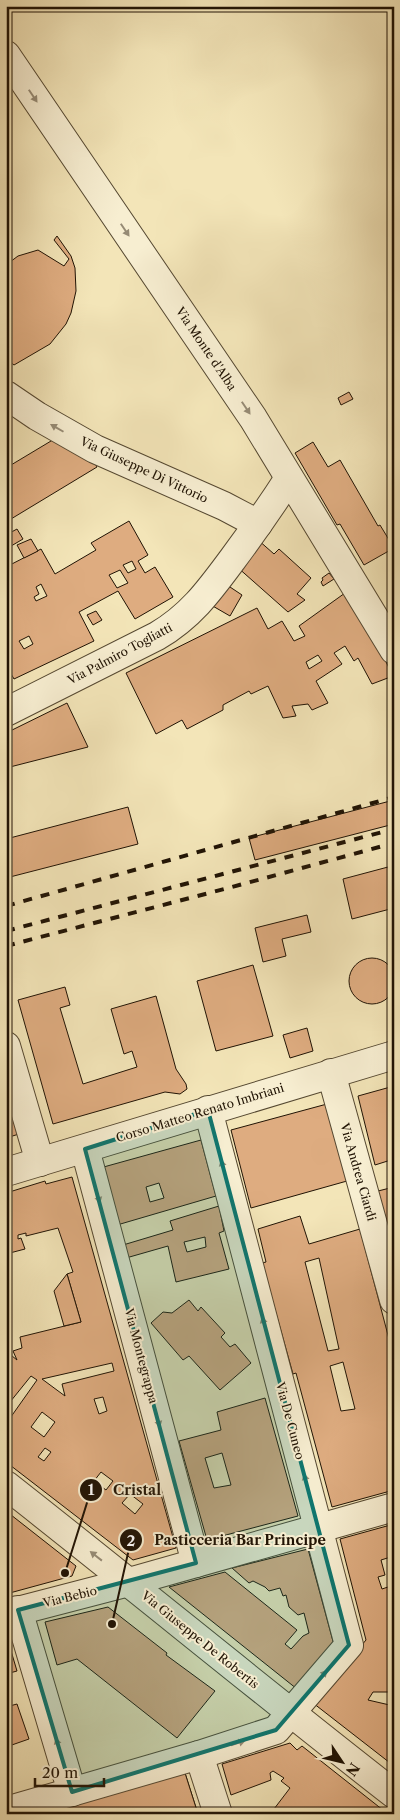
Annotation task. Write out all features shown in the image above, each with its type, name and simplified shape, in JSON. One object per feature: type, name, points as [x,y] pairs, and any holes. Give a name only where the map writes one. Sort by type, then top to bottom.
[{"type":"street","name":"Via Monte d'Alba","points":[[10,68],[253,418],[394,650]]},
{"type":"street","name":"Via Giuseppe Di Vittorio","points":[[6,395],[37,416],[94,449],[224,506],[258,524]]},
{"type":"street","name":"Via Palmiro Togliatti","points":[[6,712],[175,625],[193,610],[209,590],[258,524],[289,478]]},
{"type":"street","points":[[6,1046],[40,1162]]},
{"type":"street","name":"Corso Matteo Renato Imbriani","points":[[6,1172],[394,1055]]},
{"type":"street","name":"Via Andrea Ciardi","points":[[331,1073],[394,1300]]},
{"type":"street","name":"Via De Cuneo","points":[[208,1110],[349,1645],[290,1713]]},
{"type":"street","name":"Via Montegrappa","points":[[85,1149],[196,1563]]},
{"type":"street","name":"Via Giuseppe De Robertis","points":[[6,1485],[394,1794]]},
{"type":"street","name":"Via Bebio","points":[[12,1612],[129,1582],[394,1507]]},
{"type":"street","points":[[12,1612],[72,1792]]},
{"type":"street","points":[[6,1811],[199,1755],[276,1730],[290,1713]]},
{"type":"street","points":[[199,1755],[218,1814]]},
{"type":"highlighted area","points":[[208,1110],[349,1645],[276,1730],[72,1792],[18,1610],[196,1563],[85,1149]]},
{"type":"building","points":[[57,236],[71,256],[75,268],[76,291],[71,313],[66,324],[50,344],[14,365],[6,359],[6,265],[18,256],[38,250],[64,266],[69,259],[54,240]]},
{"type":"building","points":[[349,392],[353,399],[341,405],[338,398]]},
{"type":"building","points":[[56,438],[91,456],[97,467],[6,522],[6,468]]},
{"type":"building","points":[[313,442],[328,467],[340,460],[378,526],[380,525],[394,548],[364,565],[340,524],[337,525],[295,453]]},
{"type":"building","points":[[129,521],[148,555],[138,561],[145,573],[155,567],[173,597],[135,619],[118,591],[79,612],[94,641],[14,679],[6,665],[6,567],[41,549],[55,574],[96,550],[91,543]],"holes":[[[132,561],[136,569],[128,573],[123,565]],[[120,570],[128,583],[117,588],[109,575]],[[41,584],[47,596],[36,601],[34,597],[39,594],[36,587]],[[29,636],[33,644],[24,649],[19,641]]]},
{"type":"building","points":[[17,529],[23,539],[6,549],[6,535]]},
{"type":"building","points":[[31,539],[38,551],[24,558],[17,545]]},
{"type":"building","points":[[257,539],[274,554],[279,549],[311,578],[297,594],[305,600],[288,612],[236,566]]},
{"type":"building","points":[[329,573],[334,579],[323,586],[322,578]]},
{"type":"building","points":[[224,583],[242,595],[230,616],[211,605]]},
{"type":"building","points":[[345,593],[365,619],[393,676],[372,684],[358,658],[354,661],[345,646],[334,653],[342,664],[316,681],[328,703],[312,710],[308,704],[292,706],[296,716],[283,718],[268,686],[251,694],[249,691],[223,705],[223,710],[187,729],[182,720],[156,734],[126,673],[257,608],[268,629],[282,621],[294,641],[305,636],[299,626]],"holes":[[[318,655],[322,661],[309,669],[306,662]]]},
{"type":"building","points":[[96,611],[102,620],[93,625],[87,615]]},
{"type":"building","points":[[67,703],[88,747],[6,768],[6,733]]},
{"type":"building","points":[[394,800],[394,824],[255,860],[249,838]]},
{"type":"building","points":[[128,807],[138,844],[6,878],[6,839]]},
{"type":"building","points":[[388,867],[394,891],[394,908],[352,919],[343,879]]},
{"type":"building","points":[[307,915],[311,932],[282,939],[286,956],[263,962],[255,928]]},
{"type":"building","points":[[372,958],[385,962],[391,968],[395,981],[391,994],[385,1000],[372,1004],[359,1000],[353,994],[349,981],[353,968],[359,962]]},
{"type":"building","points":[[253,965],[273,1036],[216,1051],[197,981]]},
{"type":"building","points":[[65,987],[70,1005],[60,1008],[83,1084],[137,1067],[132,1051],[124,1054],[111,1009],[156,996],[176,1069],[186,1084],[187,1089],[180,1094],[165,1092],[53,1124],[18,1000]]},
{"type":"building","points":[[307,1028],[313,1051],[290,1058],[283,1035]]},
{"type":"building","points":[[394,1086],[394,1159],[375,1165],[358,1096]]},
{"type":"building","points":[[6,1088],[19,1134],[6,1138]]},
{"type":"building","points":[[327,1104],[347,1181],[251,1208],[231,1130]]},
{"type":"building","points":[[201,1140],[216,1196],[117,1225],[100,1168]],"holes":[[[159,1183],[164,1198],[150,1202],[146,1187]]]},
{"type":"building","points":[[72,1177],[176,1548],[133,1560],[6,1462],[6,1420],[8,1421],[37,1380],[31,1376],[6,1407],[6,1351],[17,1360],[13,1351],[22,1348],[20,1337],[81,1322],[67,1274],[73,1272],[58,1228],[26,1236],[26,1233],[18,1235],[18,1239],[21,1238],[25,1249],[6,1254],[6,1193],[45,1181],[46,1184]],"holes":[[[112,1363],[114,1371],[62,1384],[65,1396],[42,1379]],[[103,1397],[107,1411],[99,1414],[94,1399]],[[42,1412],[55,1422],[44,1437],[31,1427]],[[45,1448],[51,1452],[44,1461],[38,1457]],[[101,1472],[113,1481],[106,1490],[94,1481]],[[130,1494],[143,1504],[135,1514],[122,1503]]]},
{"type":"building","points":[[394,1187],[394,1248],[378,1191]]},
{"type":"building","points":[[219,1206],[224,1231],[219,1233],[229,1269],[176,1282],[168,1246],[126,1258],[123,1245],[173,1230],[170,1221]],"holes":[[[205,1237],[206,1247],[187,1252],[184,1242]]]},
{"type":"building","points":[[300,1216],[309,1244],[360,1229],[394,1358],[394,1490],[332,1507],[296,1373],[293,1374],[262,1263],[266,1262],[258,1229]],"holes":[[[319,1258],[339,1349],[328,1351],[305,1262]],[[343,1362],[355,1409],[341,1411],[330,1366]]]},
{"type":"building","points":[[67,1274],[81,1322],[64,1326],[54,1291]]},
{"type":"building","points":[[189,1300],[198,1311],[201,1307],[225,1333],[221,1337],[230,1347],[235,1344],[251,1363],[220,1390],[189,1356],[183,1360],[151,1323],[163,1312],[172,1313]]},
{"type":"building","points":[[265,1398],[298,1516],[207,1540],[179,1441],[221,1430],[217,1412]],"holes":[[[222,1453],[231,1485],[214,1488],[205,1458]]]},
{"type":"building","points":[[6,1511],[76,1566],[72,1576],[6,1594]]},
{"type":"building","points":[[394,1524],[394,1556],[381,1560],[385,1575],[378,1577],[382,1589],[394,1585],[394,1636],[389,1666],[392,1666],[390,1692],[373,1692],[368,1700],[394,1706],[394,1766],[313,1703],[366,1640],[340,1539]]},
{"type":"building","points":[[308,1549],[334,1645],[297,1689],[169,1587],[225,1572],[297,1630],[285,1644],[291,1649],[303,1636],[309,1633],[304,1613],[298,1615],[289,1607],[286,1595],[283,1596],[280,1588],[269,1591],[253,1581],[249,1583],[232,1568]]},
{"type":"building","points":[[108,1607],[167,1653],[166,1655],[215,1691],[177,1738],[77,1659],[57,1665],[45,1622]]},
{"type":"building","points":[[6,1634],[17,1671],[6,1674]]},
{"type":"building","points":[[17,1704],[29,1739],[6,1747],[6,1707]]},
{"type":"building","points":[[290,1743],[297,1750],[302,1746],[388,1814],[280,1814],[274,1809],[290,1788],[281,1781],[284,1778],[273,1771],[270,1773],[271,1780],[231,1795],[222,1764]]},
{"type":"building","points":[[185,1773],[198,1814],[48,1814]]},
{"type":"building","points":[[185,1773],[198,1814],[44,1814]]},
{"type":"railway","points":[[6,906],[394,797]]},
{"type":"railway","points":[[6,931],[394,829]]},
{"type":"railway","points":[[6,946],[394,843]]},
{"type":"place","name":"Cristal","points":[[65,1573]]},
{"type":"place","name":"Pasticceria Bar Principe","points":[[112,1624]]}]
